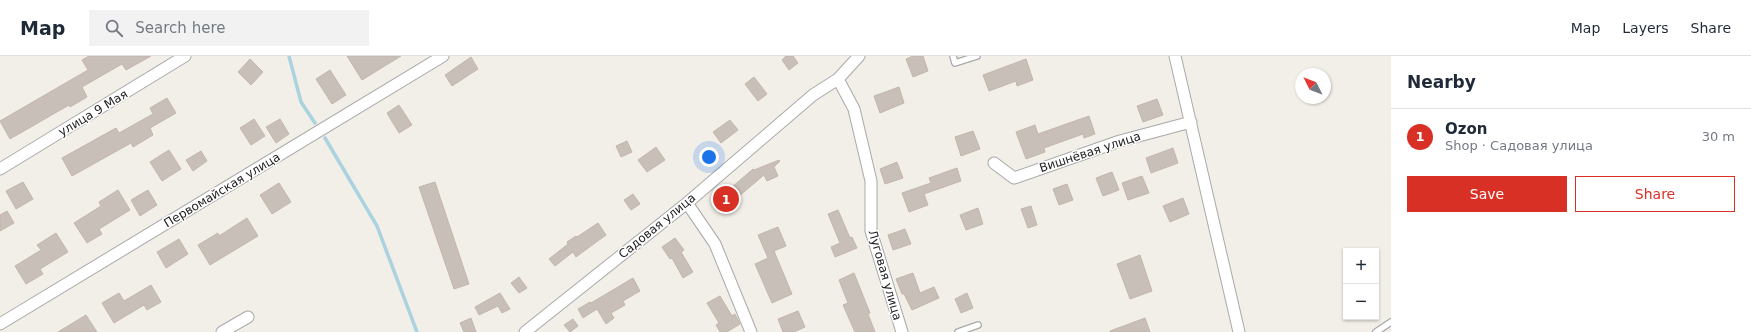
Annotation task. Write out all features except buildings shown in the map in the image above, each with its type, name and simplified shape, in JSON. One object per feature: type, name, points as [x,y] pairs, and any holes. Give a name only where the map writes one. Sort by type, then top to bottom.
[{"type":"street","name":"улица 9 Мая","points":[[0,169],[185,56]]},
{"type":"street","name":"Первомайская улица","points":[[0,324],[443,56]]},
{"type":"street","name":"Садовая улица","points":[[525,332],[687,202],[813,95],[838,79],[859,56]]},
{"type":"street","points":[[1175,56],[1239,332]]},
{"type":"street","name":"Луговая улица","points":[[838,79],[854,109],[871,181],[870,231],[902,332]]},
{"type":"street","name":"Вишнёвая улица","points":[[994,163],[1014,178],[1120,141],[1191,122]]},
{"type":"street","points":[[687,202],[715,244],[751,332]]},
{"type":"street","points":[[222,332],[248,317]]},
{"type":"lane","points":[[953,56],[955,63],[977,56]]},
{"type":"lane","points":[[1376,332],[1391,322]]},
{"type":"lane","points":[[958,332],[978,325]]},
{"type":"waterway","points":[[289,56],[301,102],[315,123]]},
{"type":"waterway","points":[[325,138],[377,226],[417,332]]},
{"type":"place","name":"Ozon","points":[[726,199]]}]
